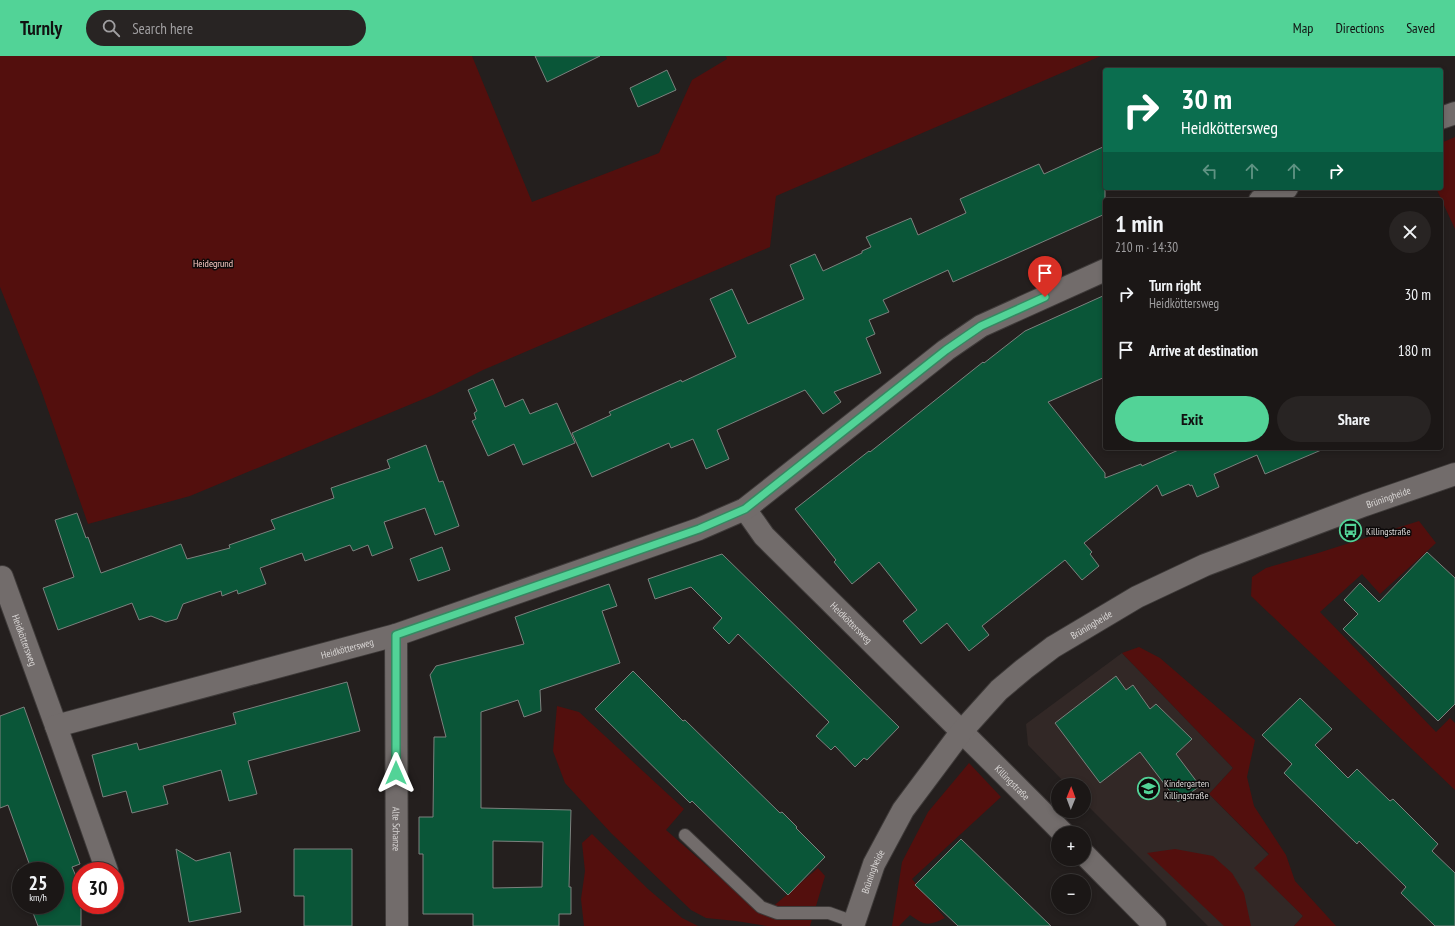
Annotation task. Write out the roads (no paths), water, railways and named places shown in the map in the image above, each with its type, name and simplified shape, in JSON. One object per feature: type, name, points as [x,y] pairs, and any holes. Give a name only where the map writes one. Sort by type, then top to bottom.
[{"type":"street","points":[[1443,117],[1455,112]]},
{"type":"street","points":[[1264,198],[1282,190]]},
{"type":"street","name":"Heidköttersweg","points":[[56,726],[396,635],[699,529],[745,509],[946,350],[981,326],[1103,271]]},
{"type":"street","name":"Brüningheide","points":[[854,924],[874,864],[903,810],[962,731],[999,690],[1024,669],[1054,647],[1137,597],[1205,565],[1365,505],[1455,474]]},
{"type":"street","name":"Heidköttersweg","points":[[745,509],[764,536],[922,694],[962,731]]},
{"type":"street","name":"Heidköttersweg","points":[[2,577],[104,862]]},
{"type":"street","name":"Alte Schanze","points":[[396,635],[397,926]]},
{"type":"street","name":"Killingstraße","points":[[962,731],[1056,826]]},
{"type":"street","points":[[1091,861],[1155,926]]},
{"type":"lane","points":[[685,835],[761,907],[778,912],[829,913],[854,924]]},
{"type":"place","name":"Killingstraße","points":[[1351,531]]},
{"type":"place","name":"Kindergarten Killingstraße","points":[[1149,789]]},
{"type":"park label","name":"Heidegrund","points":[[213,263]]}]
